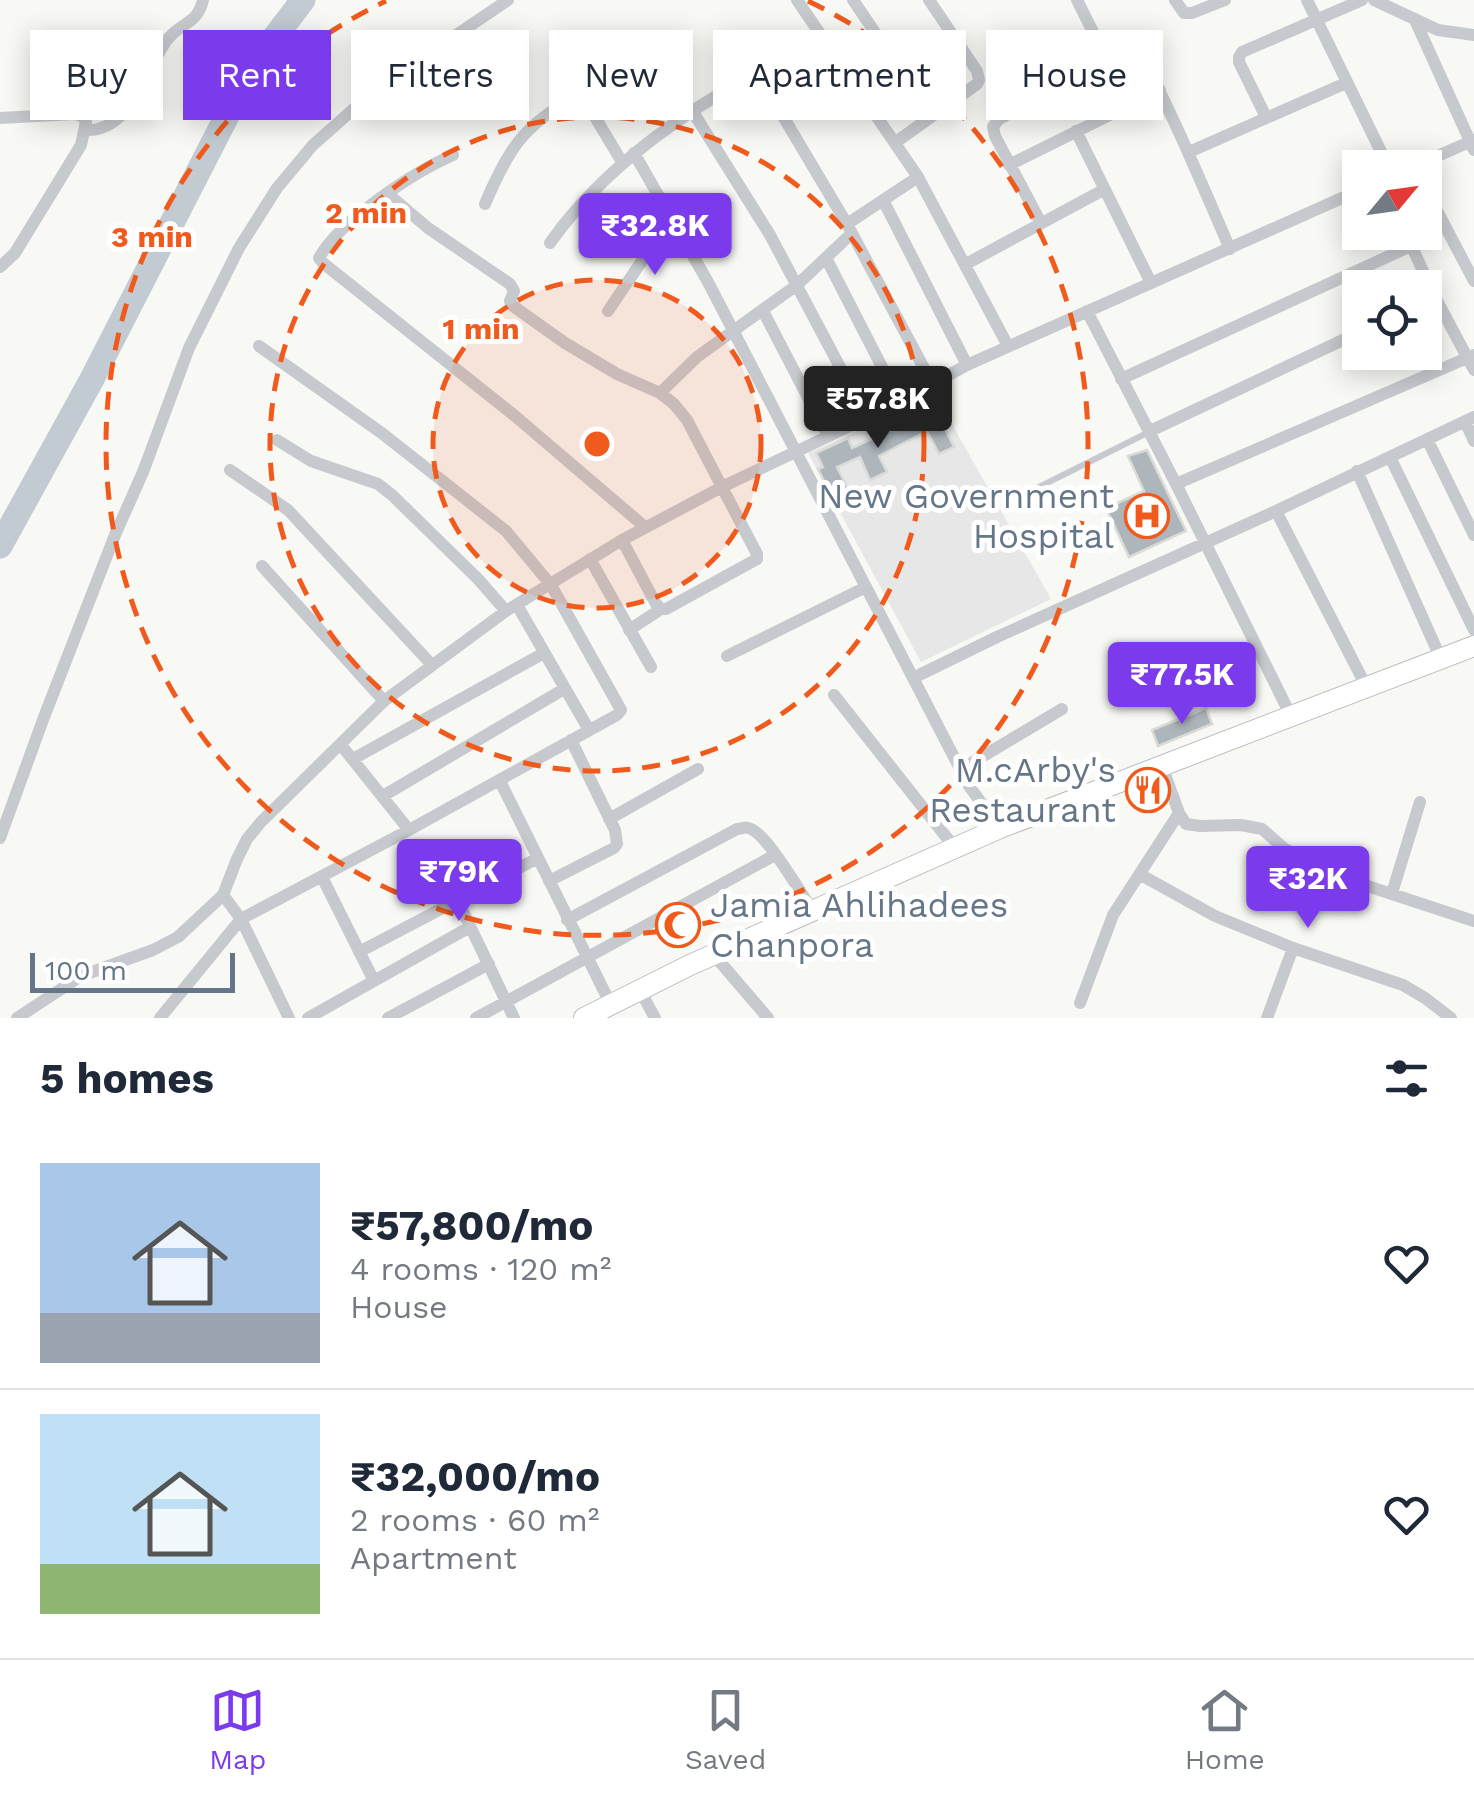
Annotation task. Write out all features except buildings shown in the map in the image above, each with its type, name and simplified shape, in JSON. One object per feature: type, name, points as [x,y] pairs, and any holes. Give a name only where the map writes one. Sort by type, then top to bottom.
[{"type":"main road","points":[[584,1018],[714,955],[1000,828],[1474,646]]},
{"type":"street","points":[[86,130],[107,127],[116,121],[169,37],[199,14],[203,0]]},
{"type":"street","points":[[0,838],[189,348],[239,248],[277,188],[314,146],[375,90],[508,0]]},
{"type":"street","points":[[797,0],[819,30]]},
{"type":"street","points":[[853,0],[873,30]]},
{"type":"street","points":[[929,0],[949,30]]},
{"type":"street","points":[[1077,0],[1092,30]]},
{"type":"street","points":[[1176,0],[1184,13],[1226,0]]},
{"type":"street","points":[[1306,0],[1380,150]]},
{"type":"street","points":[[1266,117],[1238,56],[1362,0]]},
{"type":"street","points":[[1374,0],[1438,30],[1474,35]]},
{"type":"street","points":[[1414,20],[1473,144],[1442,156]]},
{"type":"street","points":[[966,55],[980,80],[966,91]]},
{"type":"street","points":[[1189,152],[1346,83]]},
{"type":"street","points":[[1163,96],[1230,249]]},
{"type":"street","points":[[484,204],[512,148],[533,126],[576,97],[586,102],[676,222],[960,770],[1000,828]]},
{"type":"street","points":[[550,243],[581,203],[628,158],[713,99]]},
{"type":"street","points":[[694,112],[770,235],[866,418]]},
{"type":"street","points":[[0,118],[75,114],[86,122],[81,145],[15,253],[0,267]]},
{"type":"street","points":[[785,120],[850,228],[933,384]]},
{"type":"street","points":[[881,120],[918,178],[1008,346]]},
{"type":"street","points":[[896,142],[925,120]]},
{"type":"street","points":[[998,120],[993,127],[995,136],[1041,223]]},
{"type":"street","points":[[1010,166],[1099,120]]},
{"type":"street","points":[[1076,131],[1151,283]]},
{"type":"street","points":[[453,155],[388,194],[347,225],[320,254],[322,264],[515,416],[645,527]]},
{"type":"street","points":[[660,393],[697,357],[797,285],[850,228],[918,178]]},
{"type":"street","points":[[966,264],[1104,189]]},
{"type":"street","points":[[388,194],[428,228],[510,284],[514,291],[510,301],[513,306],[564,343],[660,393],[687,420],[757,559],[629,630]]},
{"type":"street","points":[[17,1018],[81,976],[178,937],[223,895],[237,858],[254,830],[384,701],[512,608],[645,527],[967,365],[1342,198]]},
{"type":"street","points":[[884,200],[967,365]]},
{"type":"street","points":[[1442,220],[1474,281]]},
{"type":"street","points":[[608,311],[642,260],[676,222]]},
{"type":"street","points":[[1120,379],[1385,250]]},
{"type":"street","points":[[826,258],[900,402]]},
{"type":"street","points":[[763,310],[828,436]]},
{"type":"street","points":[[1087,312],[1292,718]]},
{"type":"street","points":[[1176,484],[1472,361],[1442,317]]},
{"type":"street","points":[[1148,432],[1342,340]]},
{"type":"street","points":[[160,1018],[241,919],[500,781],[621,710],[551,585],[506,530],[383,434],[259,346]]},
{"type":"street","points":[[913,678],[1469,419],[1474,441]]},
{"type":"street","points":[[1426,439],[1474,535]]},
{"type":"street","points":[[277,440],[322,465],[378,484],[392,495],[512,608],[544,652],[589,730]]},
{"type":"street","points":[[1390,457],[1474,630]]},
{"type":"street","points":[[230,470],[288,510],[432,664]]},
{"type":"street","points":[[1357,471],[1441,659]]},
{"type":"street","points":[[1276,511],[1367,688]]},
{"type":"street","points":[[622,540],[661,609]]},
{"type":"street","points":[[590,560],[650,667]]},
{"type":"street","points":[[262,566],[384,701]]},
{"type":"street","points":[[728,656],[866,587]]},
{"type":"street","points":[[353,759],[544,652]]},
{"type":"street","points":[[383,796],[564,690]]},
{"type":"street","points":[[834,695],[955,848]]},
{"type":"street","points":[[960,770],[1062,709]]},
{"type":"street","points":[[549,881],[617,844],[617,836],[571,740]]},
{"type":"street","points":[[340,745],[409,830]]},
{"type":"street","points":[[1162,766],[1186,824],[1262,829],[1285,849],[1343,878],[1474,920]]},
{"type":"street","points":[[609,819],[698,769]]},
{"type":"street","points":[[500,781],[610,1005]]},
{"type":"street","points":[[1392,893],[1420,802]]},
{"type":"street","points":[[1080,1003],[1113,915],[1179,813]]},
{"type":"street","points":[[567,920],[736,828],[752,829],[813,911]]},
{"type":"street","points":[[476,1018],[775,855]]},
{"type":"street","points":[[359,952],[538,858]]},
{"type":"street","points":[[1141,875],[1216,916],[1293,948],[1403,985],[1451,1018]]},
{"type":"street","points":[[322,877],[374,982]]},
{"type":"street","points":[[223,895],[241,919],[289,1018]]},
{"type":"street","points":[[458,901],[514,1018]]},
{"type":"street","points":[[308,1018],[470,926]]},
{"type":"street","points":[[1267,1018],[1293,948]]},
{"type":"street","points":[[714,955],[768,1018]]},
{"type":"street","points":[[388,1018],[489,964]]},
{"type":"street","points":[[640,990],[656,1018]]},
{"type":"lane","points":[[1027,493],[1148,432]]},
{"type":"shaded area","points":[[936,396],[1051,599],[921,662],[808,453]]},
{"type":"waterway","points":[[0,546],[92,379],[252,67],[303,0]]},
{"type":"place","name":"New Government Hospital","points":[[1147,516]]},
{"type":"place","name":"M.cArby's Restaurant","points":[[1148,790]]},
{"type":"place","name":"Jamia Ahlihadees Chanpora","points":[[678,925]]}]
